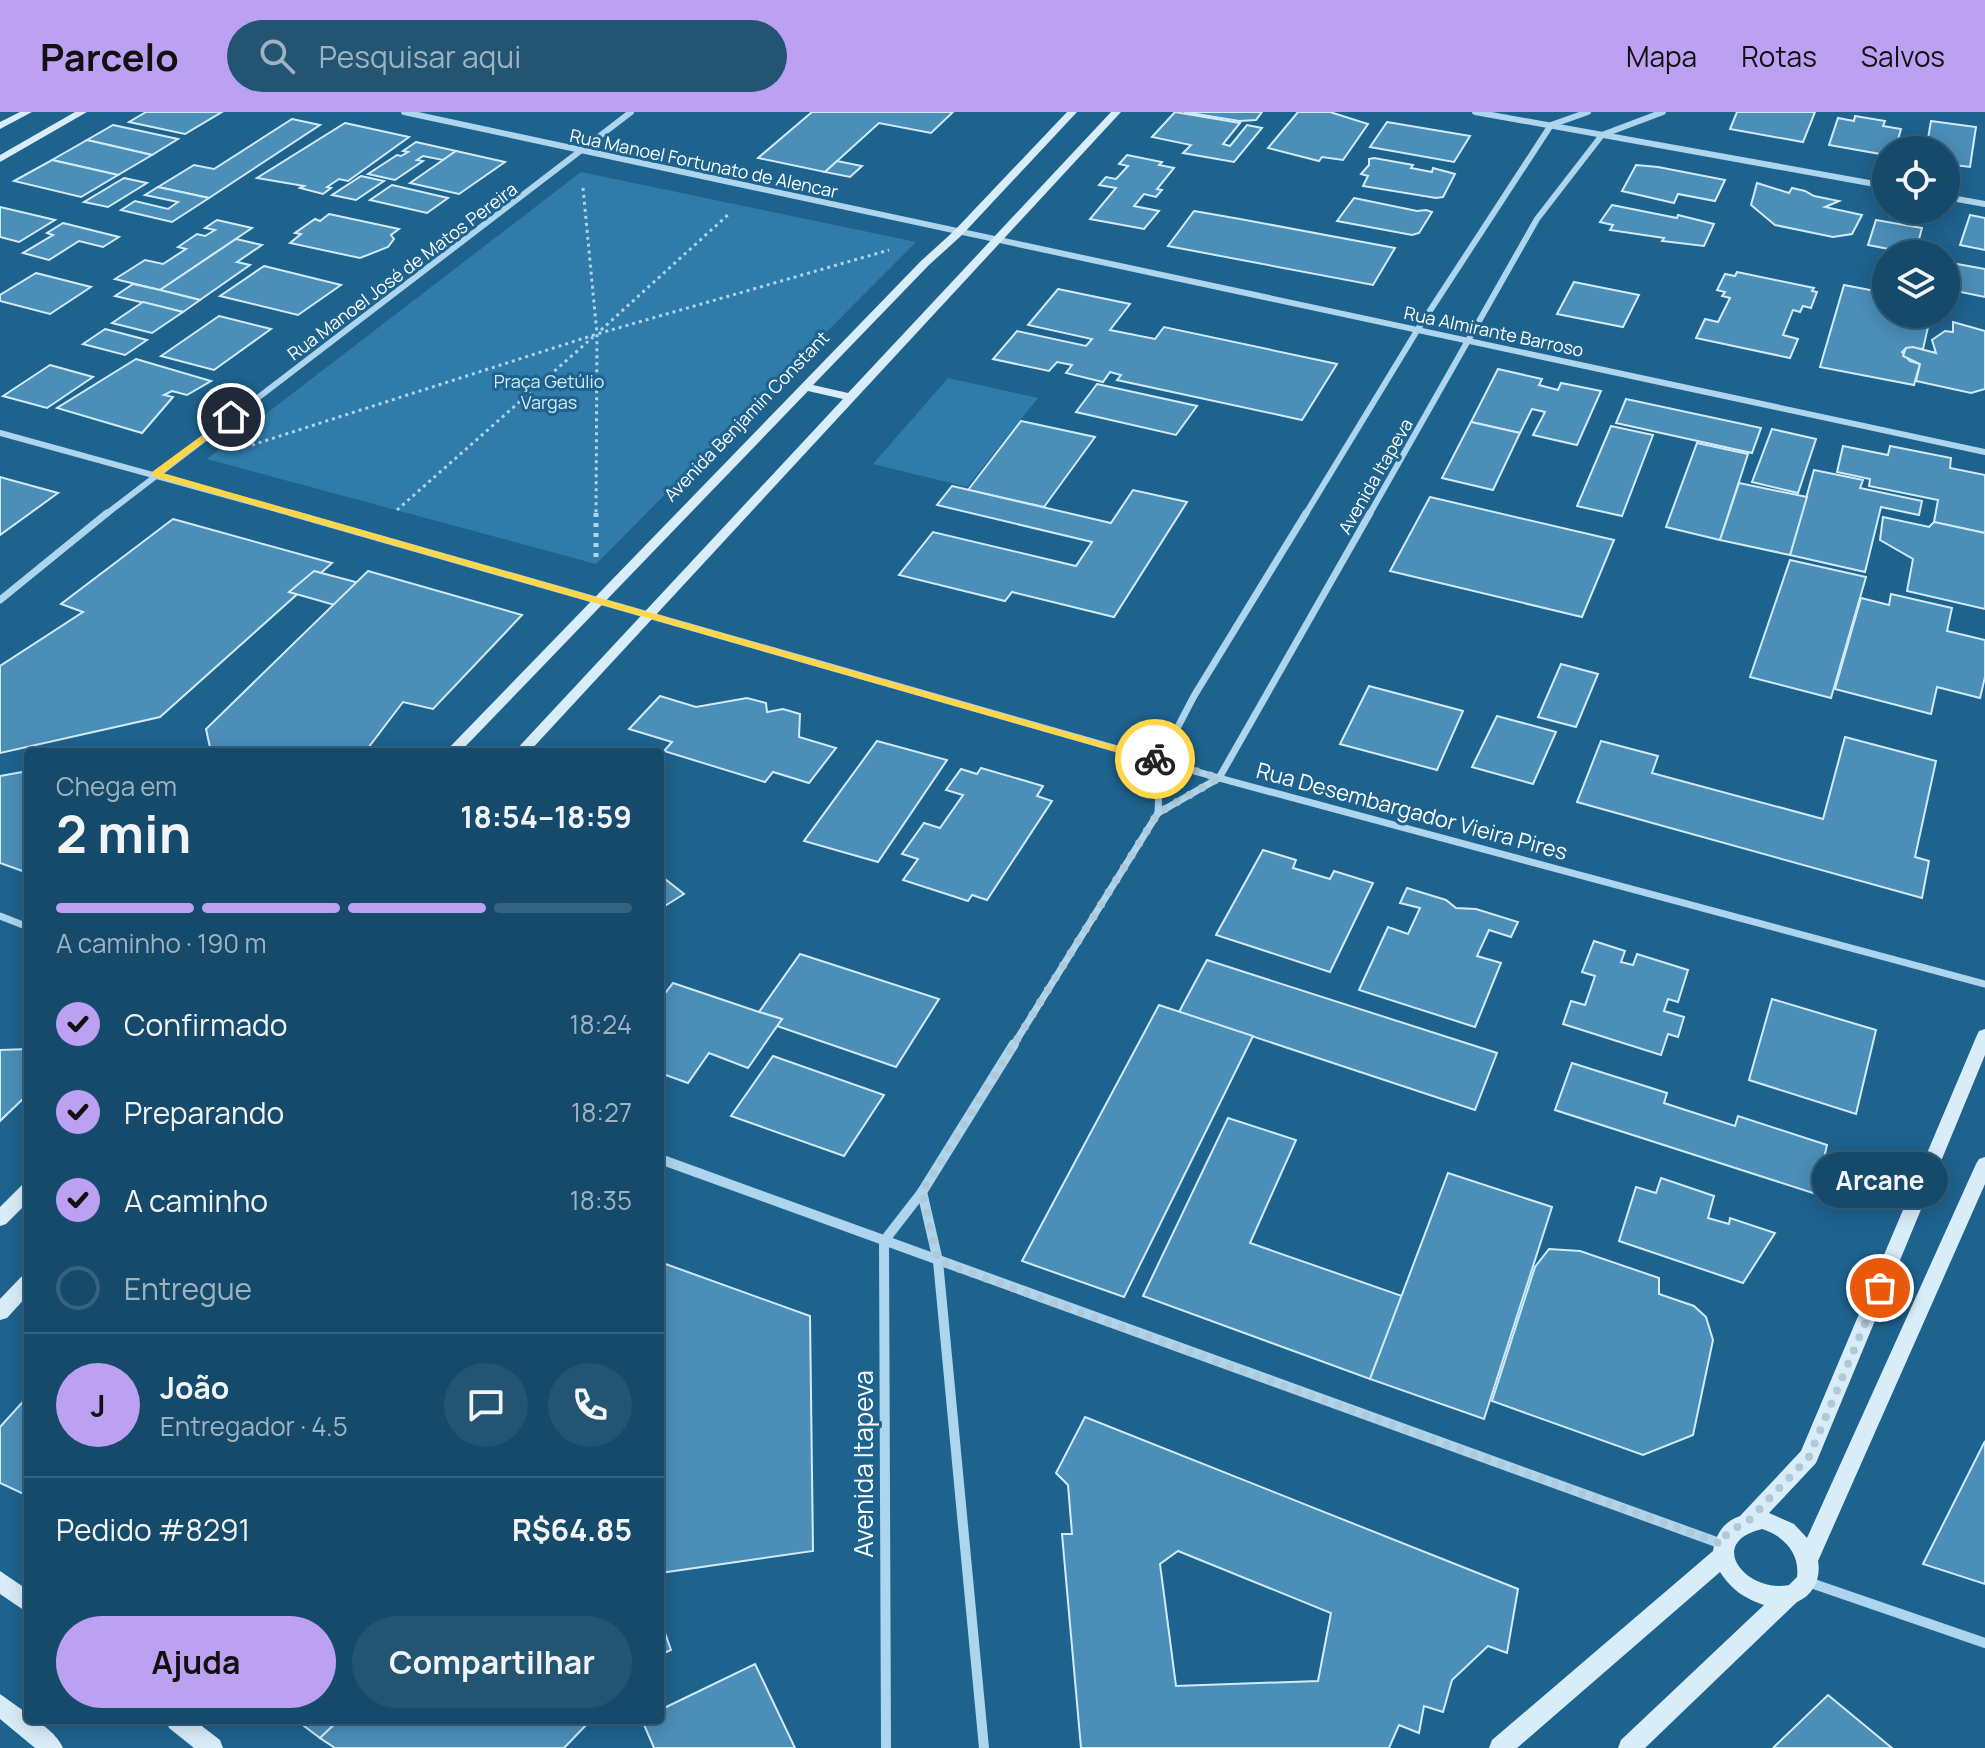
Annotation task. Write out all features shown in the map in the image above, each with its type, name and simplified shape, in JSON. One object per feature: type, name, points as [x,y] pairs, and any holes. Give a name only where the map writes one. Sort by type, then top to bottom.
[{"type":"main road","points":[[0,126],[27,112]]},
{"type":"main road","points":[[0,159],[82,112]]},
{"type":"main road","name":"Avenida Benjamin Constant","points":[[456,748],[1072,112]]},
{"type":"main road","points":[[525,748],[1116,112]]},
{"type":"main road","points":[[805,387],[850,397]]},
{"type":"main road","points":[[1500,1748],[1722,1550],[1727,1533],[1748,1521],[1809,1457],[1985,1035]]},
{"type":"main road","points":[[1629,1748],[1807,1582],[1808,1559],[1985,1164]]},
{"type":"main road","points":[[0,1219],[24,1194]]},
{"type":"main road","points":[[0,1312],[24,1286]]},
{"type":"main road","points":[[1748,1521],[1762,1520],[1789,1533],[1808,1559]]},
{"type":"main road","points":[[1722,1550],[1736,1579],[1748,1589],[1762,1596],[1789,1596]]},
{"type":"main road","points":[[0,1581],[24,1600]]},
{"type":"main road","points":[[0,1705],[52,1748]]},
{"type":"main road","points":[[182,1724],[212,1748]]},
{"type":"street","name":"Rua Manoel Fortunato de Alencar","points":[[404,112],[997,240]]},
{"type":"street","name":"Rua Manoel José de Matos Pereira","points":[[0,600],[155,474],[631,112]]},
{"type":"street","points":[[1475,112],[1872,183]]},
{"type":"street","points":[[1551,125],[1588,112]]},
{"type":"street","points":[[1602,135],[1663,112]]},
{"type":"street","name":"Avenida Itapeva","points":[[1158,813],[1160,761],[1194,696],[1418,329],[1551,125]]},
{"type":"street","name":"Avenida Itapeva","points":[[886,1748],[884,1241],[922,1192],[1158,813],[1219,778],[1471,340],[1537,219],[1602,135]]},
{"type":"street","points":[[1960,200],[1985,204]]},
{"type":"street","name":"Rua Almirante Barroso","points":[[997,240],[1985,452]]},
{"type":"street","name":"Rua Desembargador Vieira Pires","points":[[0,433],[155,474],[1219,778],[1985,984]]},
{"type":"street","points":[[0,916],[24,925]]},
{"type":"street","points":[[664,1160],[1722,1550]]},
{"type":"street","points":[[922,1192],[938,1261],[984,1748]]},
{"type":"street","points":[[1807,1582],[1985,1643]]},
{"type":"path","points":[[583,151],[581,172],[597,334],[598,600]]},
{"type":"path","points":[[380,538],[397,510],[758,189]]},
{"type":"path","points":[[252,444],[597,334],[916,242],[958,233]]},
{"type":"green space","name":"Praça Getúlio Vargas","points":[[581,172],[916,242],[596,564],[207,459]]},
{"type":"green space","points":[[948,378],[1038,398],[967,487],[873,464]]},
{"type":"building","points":[[146,112],[222,112],[185,134],[129,122]]},
{"type":"building","points":[[812,112],[953,112],[931,133],[879,123],[825,172],[758,158]]},
{"type":"building","points":[[1175,112],[1240,123],[1223,144],[1230,146],[1247,125],[1262,128],[1234,162],[1183,153],[1191,145],[1152,137]]},
{"type":"building","points":[[1184,112],[1262,112],[1256,120],[1239,121]]},
{"type":"building","points":[[1298,112],[1330,112],[1368,124],[1343,160],[1322,157],[1319,161],[1268,148]]},
{"type":"building","points":[[1737,112],[1815,112],[1803,142],[1730,129]]},
{"type":"building","points":[[1855,116],[1885,121],[1883,126],[1901,129],[1899,136],[1872,136],[1872,153],[1829,145],[1838,118],[1854,121]]},
{"type":"building","points":[[292,119],[320,125],[209,198],[158,187],[194,165],[214,169]]},
{"type":"building","points":[[1931,121],[1976,127],[1970,167],[1960,166],[1960,136],[1928,136]]},
{"type":"building","points":[[1387,122],[1470,136],[1454,162],[1370,147]]},
{"type":"building","points":[[345,123],[409,137],[348,181],[339,179],[323,194],[300,188],[304,186],[257,178]]},
{"type":"building","points":[[113,125],[178,139],[152,155],[87,140]]},
{"type":"building","points":[[87,140],[152,155],[118,175],[52,160]]},
{"type":"building","points":[[416,142],[456,151],[443,160],[423,156],[417,160],[423,161],[395,180],[368,174],[397,155],[408,152],[403,151]]},
{"type":"building","points":[[456,151],[505,162],[459,194],[410,183]]},
{"type":"building","points":[[1127,155],[1162,162],[1159,165],[1174,168],[1157,189],[1162,190],[1156,197],[1144,194],[1134,206],[1159,211],[1144,229],[1090,219],[1116,188],[1099,185],[1106,177],[1116,179],[1128,166],[1119,164]]},
{"type":"building","points":[[1369,159],[1413,165],[1411,168],[1432,172],[1433,168],[1455,174],[1443,197],[1436,198],[1363,186],[1368,176],[1361,174],[1369,165]]},
{"type":"building","points":[[52,160],[118,175],[81,197],[14,181]]},
{"type":"building","points":[[837,161],[862,166],[850,177],[825,172]]},
{"type":"building","points":[[1636,165],[1725,180],[1715,201],[1678,194],[1674,203],[1622,191]]},
{"type":"building","points":[[361,176],[384,181],[356,200],[332,195]]},
{"type":"building","points":[[124,178],[147,183],[108,207],[84,202]]},
{"type":"building","points":[[1757,183],[1789,193],[1792,188],[1839,201],[1825,207],[1862,215],[1852,234],[1833,237],[1775,225],[1751,205]]},
{"type":"building","points":[[392,185],[448,198],[427,213],[370,200]]},
{"type":"building","points":[[158,187],[209,198],[172,222],[121,210],[135,201],[168,209],[178,202],[145,195]]},
{"type":"building","points":[[1354,198],[1432,212],[1419,233],[1412,235],[1337,221]]},
{"type":"building","points":[[1612,205],[1714,224],[1704,246],[1662,241],[1664,238],[1610,230],[1613,225],[1600,222]]},
{"type":"building","points":[[0,207],[55,220],[19,242],[0,237]]},
{"type":"building","points":[[1194,211],[1395,248],[1373,285],[1168,246]]},
{"type":"building","points":[[329,214],[399,229],[391,235],[394,239],[388,247],[360,258],[290,243],[301,234],[295,233],[315,219],[320,221]]},
{"type":"building","points":[[1970,215],[1985,218],[1985,250],[1960,245]]},
{"type":"building","points":[[217,220],[252,228],[160,290],[115,279],[145,260],[163,264],[186,249],[178,247],[197,234],[205,236],[215,230],[205,228]]},
{"type":"building","points":[[63,223],[119,237],[103,247],[79,241],[49,260],[23,253],[53,235],[47,233]]},
{"type":"building","points":[[1875,224],[1922,228],[1919,240],[1872,240],[1872,246],[1868,245]]},
{"type":"building","points":[[236,239],[262,245],[237,262],[250,265],[200,300],[160,290]]},
{"type":"building","points":[[1960,265],[1985,269],[1985,297],[1960,292]]},
{"type":"building","points":[[264,266],[341,285],[298,315],[220,296]]},
{"type":"building","points":[[1737,272],[1814,288],[1812,291],[1817,292],[1811,308],[1803,306],[1800,312],[1793,310],[1783,335],[1798,339],[1790,358],[1696,338],[1705,319],[1718,322],[1730,298],[1722,296],[1725,292],[1717,290],[1725,274],[1735,276]]},
{"type":"building","points":[[36,273],[91,287],[50,314],[0,301],[0,295]]},
{"type":"building","points":[[1574,282],[1639,295],[1623,327],[1557,314]]},
{"type":"building","points":[[133,284],[200,300],[183,312],[115,296]]},
{"type":"building","points":[[1844,285],[1872,290],[1872,328],[1928,328],[1923,349],[1906,348],[1902,352],[1910,361],[1920,364],[1914,385],[1820,367]]},
{"type":"building","points":[[1058,289],[1130,304],[1110,330],[1155,339],[1164,327],[1337,364],[1302,420],[1117,380],[1121,375],[1110,372],[1103,382],[1066,373],[1072,365],[1057,362],[1049,371],[993,359],[1017,331],[1086,346],[1092,339],[1028,325]]},
{"type":"building","points":[[143,302],[183,312],[152,333],[112,323]]},
{"type":"building","points":[[219,316],[271,329],[214,370],[161,356]]},
{"type":"building","points":[[1960,324],[1985,331],[1985,389],[1971,393],[1916,381],[1920,364],[1903,356],[1906,348],[1936,353],[1932,340],[1945,331],[1953,332],[1953,328],[1960,328]]},
{"type":"building","points":[[105,329],[147,340],[125,355],[83,344]]},
{"type":"building","points":[[136,359],[211,381],[187,395],[172,391],[164,395],[173,397],[142,433],[57,408]]},
{"type":"building","points":[[50,365],[93,377],[47,408],[3,396]]},
{"type":"building","points":[[1498,369],[1542,379],[1539,385],[1558,390],[1561,383],[1601,391],[1577,445],[1533,435],[1545,412],[1532,409],[1520,433],[1471,422]]},
{"type":"building","points":[[1097,384],[1197,406],[1176,435],[1076,412]]},
{"type":"building","points":[[1626,399],[1761,428],[1752,453],[1616,423]]},
{"type":"building","points":[[1021,421],[1095,437],[1044,507],[968,490]]},
{"type":"building","points":[[1471,422],[1520,433],[1493,490],[1442,478]]},
{"type":"building","points":[[1611,426],[1653,435],[1622,516],[1577,506]]},
{"type":"building","points":[[1772,429],[1816,439],[1798,493],[1752,482]]},
{"type":"building","points":[[1697,443],[1748,454],[1720,540],[1666,527]]},
{"type":"building","points":[[1843,446],[1888,455],[1890,446],[1951,458],[1950,468],[1985,475],[1985,533],[1934,522],[1938,500],[1869,486],[1870,479],[1837,472]]},
{"type":"building","points":[[1814,470],[1863,480],[1860,488],[1922,501],[1919,515],[1881,507],[1865,572],[1790,555]]},
{"type":"building","points":[[0,477],[7,479],[58,493],[0,535]]},
{"type":"building","points":[[1739,483],[1807,497],[1790,555],[1720,540]]},
{"type":"building","points":[[952,486],[1111,523],[1133,490],[1187,502],[1114,617],[1012,592],[1005,601],[899,575],[933,532],[1076,566],[1092,542],[937,505]]},
{"type":"building","points":[[1430,497],[1614,540],[1582,617],[1390,571]]},
{"type":"building","points":[[1883,517],[1929,527],[1934,522],[1985,533],[1985,609],[1907,591],[1913,559],[1880,540]]},
{"type":"building","points":[[173,519],[332,563],[160,717],[0,753],[0,666],[83,612],[61,604]]},
{"type":"building","points":[[1790,560],[1866,577],[1831,698],[1750,677]]},
{"type":"building","points":[[314,571],[363,584],[338,606],[289,592]]},
{"type":"building","points":[[368,571],[522,615],[433,709],[403,702],[368,748],[210,748],[206,729]]},
{"type":"building","points":[[1891,594],[1952,608],[1947,631],[1985,640],[1985,677],[1980,698],[1937,687],[1931,714],[1835,689],[1861,598],[1889,605]]},
{"type":"building","points":[[1561,664],[1598,674],[1576,727],[1538,717]]},
{"type":"building","points":[[1369,686],[1463,711],[1437,770],[1340,744]]},
{"type":"building","points":[[660,696],[696,707],[747,698],[766,703],[767,712],[783,709],[800,714],[799,737],[836,748],[809,783],[773,772],[765,782],[664,751],[672,742],[629,729]]},
{"type":"building","points":[[1497,716],[1556,732],[1533,784],[1472,767]]},
{"type":"building","points":[[1845,737],[1936,761],[1915,857],[1929,861],[1922,898],[1577,802],[1601,741],[1658,756],[1652,773],[1823,819]]},
{"type":"building","points":[[877,741],[947,760],[878,862],[804,841]]},
{"type":"building","points":[[981,768],[1043,786],[1037,796],[1052,801],[987,900],[972,895],[968,901],[903,880],[918,859],[902,854],[924,823],[940,828],[963,795],[946,790],[961,769],[977,774]]},
{"type":"building","points":[[24,772],[24,872],[0,863],[0,776]]},
{"type":"building","points":[[1263,850],[1296,860],[1293,868],[1330,879],[1334,871],[1373,883],[1330,972],[1216,935]]},
{"type":"building","points":[[664,878],[684,894],[664,906]]},
{"type":"building","points":[[1407,888],[1446,900],[1456,908],[1476,909],[1518,922],[1511,937],[1489,930],[1477,956],[1501,963],[1475,1027],[1359,990],[1388,927],[1408,934],[1420,908],[1400,903]]},
{"type":"building","points":[[1594,941],[1625,951],[1621,962],[1633,965],[1637,954],[1688,970],[1678,1002],[1668,999],[1664,1011],[1684,1017],[1678,1037],[1668,1034],[1661,1055],[1563,1024],[1571,1001],[1585,1005],[1595,976],[1582,972]]},
{"type":"building","points":[[800,954],[939,999],[896,1067],[777,1026],[782,1019],[759,1012]]},
{"type":"building","points":[[1207,960],[1497,1053],[1475,1110],[1179,1012]]},
{"type":"building","points":[[673,983],[782,1019],[748,1068],[709,1053],[688,1083],[664,1074],[664,995]]},
{"type":"building","points":[[1772,999],[1876,1030],[1856,1114],[1749,1080]]},
{"type":"building","points":[[1159,1005],[1253,1036],[1124,1297],[1022,1261]]},
{"type":"building","points":[[24,1049],[24,1098],[0,1121],[0,1050]]},
{"type":"building","points":[[773,1056],[884,1095],[844,1156],[731,1116]]},
{"type":"building","points":[[1572,1063],[1667,1093],[1664,1103],[1735,1126],[1738,1116],[1827,1145],[1816,1194],[1555,1110]]},
{"type":"building","points":[[1228,1118],[1296,1140],[1250,1243],[1402,1296],[1370,1379],[1143,1296]]},
{"type":"building","points":[[1448,1173],[1552,1207],[1484,1419],[1370,1379]]},
{"type":"building","points":[[1661,1178],[1714,1196],[1708,1218],[1729,1224],[1730,1218],[1775,1233],[1743,1283],[1619,1241],[1636,1187],[1656,1193]]},
{"type":"building","points":[[1549,1249],[1580,1251],[1659,1278],[1659,1294],[1694,1306],[1706,1317],[1713,1340],[1693,1435],[1643,1455],[1492,1401],[1535,1267]]},
{"type":"building","points":[[664,1263],[810,1316],[813,1551],[664,1572]]},
{"type":"building","points":[[24,1400],[24,1494],[0,1483],[0,1427]]},
{"type":"building","points":[[1085,1417],[1518,1589],[1507,1653],[1488,1646],[1452,1680],[1443,1712],[1424,1706],[1419,1733],[1399,1725],[1389,1748],[1081,1748],[1062,1534],[1072,1534],[1068,1485],[1056,1473]],"holes":[[[1178,1551],[1331,1613],[1318,1681],[1176,1686],[1160,1564]]]},
{"type":"building","points":[[1985,1441],[1985,1584],[1923,1564]]},
{"type":"building","points":[[664,1630],[671,1650],[664,1653]]},
{"type":"building","points":[[755,1664],[795,1748],[654,1748],[644,1724],[664,1724],[664,1708]]},
{"type":"building","points":[[1828,1695],[1892,1748],[1773,1748]]},
{"type":"building","points":[[301,1724],[335,1724],[320,1738]]},
{"type":"building","points":[[335,1724],[587,1724],[564,1748],[335,1748],[320,1738]]},
{"type":"way so far","points":[[1155,759],[1219,778],[1158,813],[922,1192],[938,1261],[1722,1544],[1727,1533],[1748,1521],[1809,1457],[1880,1288]]},
{"type":"place","name":"Arcane","points":[[1880,1288]]},
{"type":"route","points":[[231,417],[155,474],[1155,759]]}]
